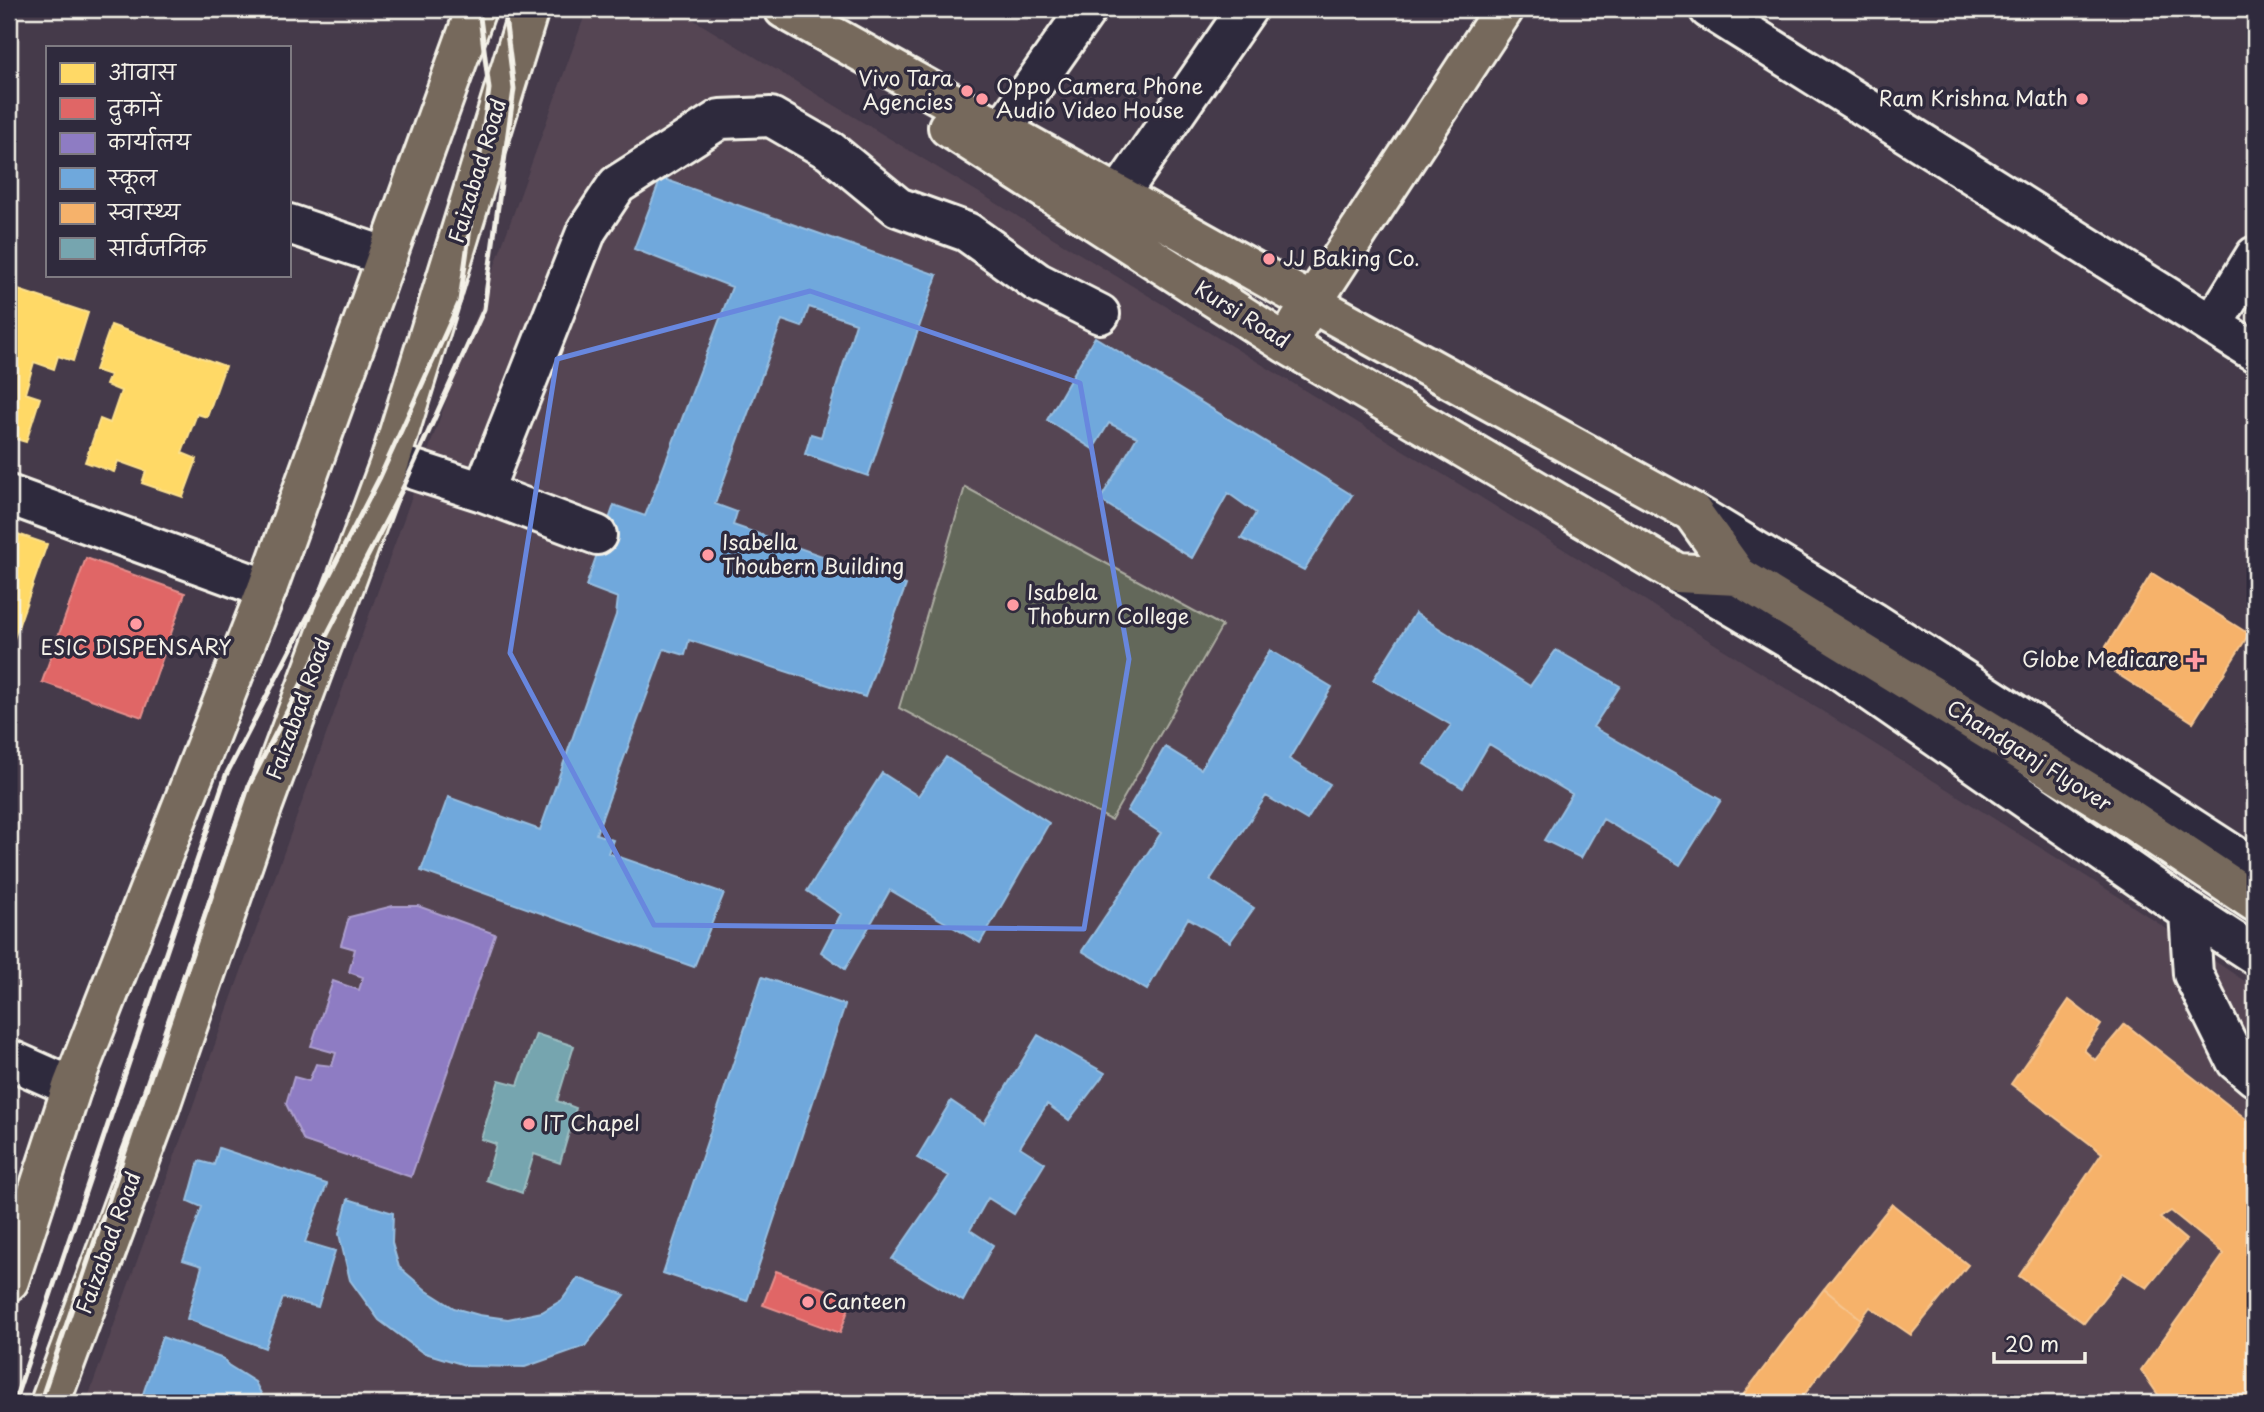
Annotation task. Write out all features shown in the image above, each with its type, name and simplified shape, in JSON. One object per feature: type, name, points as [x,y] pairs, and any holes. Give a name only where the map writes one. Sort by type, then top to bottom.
[{"type":"main road","points":[[9,1281],[72,1087],[267,589],[475,9]]},
{"type":"main road","name":"Faizabad Road","points":[[50,1403],[160,1106],[263,805],[390,462],[529,9]]},
{"type":"main road","name":"Kursi Road","points":[[763,9],[1285,343],[1677,573],[1738,576]]},
{"type":"main road","name":"Kursi Road","points":[[784,9],[1692,512],[1738,576],[1801,614]]},
{"type":"main road","points":[[1285,343],[1504,9]]},
{"type":"main road","name":"Chandganj Flyover","points":[[1801,614],[2108,804],[2255,902]]},
{"type":"street","points":[[1002,130],[1087,9]]},
{"type":"street","points":[[1118,195],[1247,9]]},
{"type":"street","points":[[1709,9],[2255,352]]},
{"type":"street","points":[[482,492],[587,230],[617,185],[720,119],[771,117],[830,150],[898,207],[967,232],[1037,282],[1100,314]]},
{"type":"street","points":[[290,224],[387,257]]},
{"type":"street","points":[[2212,325],[2255,256]]},
{"type":"street","points":[[390,462],[482,492],[597,535]]},
{"type":"street","points":[[9,495],[267,589]]},
{"type":"street","points":[[1692,512],[1872,621],[2255,869]]},
{"type":"street","points":[[1677,573],[1834,666],[2255,955]]},
{"type":"street","points":[[2189,912],[2193,974],[2236,1061],[2255,1077]]},
{"type":"street","points":[[9,1059],[72,1087]]},
{"type":"highlighted area","points":[[810,291],[1080,383],[1129,659],[1084,929],[654,925],[510,653],[557,359]]},
{"type":"shaded area","name":"Isabela Thoburn College","points":[[587,9],[676,9],[1477,495],[2116,895],[2255,988],[2255,1403],[86,1403]]},
{"type":"green space","points":[[965,487],[1222,626],[1111,820],[899,708]]},
{"type":"building: आवास","points":[[9,287],[88,313],[73,361],[58,356],[54,369],[34,362],[25,393],[40,398],[26,442],[9,437]]},
{"type":"building: आवास","points":[[111,325],[225,366],[207,417],[197,414],[182,453],[197,459],[183,497],[142,483],[146,471],[118,461],[114,472],[85,462],[100,419],[110,423],[121,391],[106,385],[110,375],[95,370]]},
{"type":"building: आवास","points":[[9,531],[47,544],[9,653]]},
{"type":"building: दुकानें","points":[[86,558],[185,593],[142,717],[42,682]]},
{"type":"building: दुकानें","name":"Canteen","points":[[776,1271],[852,1299],[840,1333],[763,1305]]},
{"type":"building: कार्यालय","points":[[393,906],[418,906],[495,934],[411,1177],[304,1141],[286,1104],[294,1077],[309,1081],[316,1064],[332,1066],[336,1053],[311,1046],[333,981],[359,990],[363,977],[349,972],[355,949],[341,945],[349,917]]},
{"type":"building: स्कूल","name":"Isabella Thoubern Building","points":[[661,178],[937,275],[868,476],[805,454],[811,434],[821,437],[856,323],[809,307],[802,327],[782,320],[715,504],[737,512],[733,525],[906,585],[865,697],[689,640],[685,655],[664,649],[596,834],[613,840],[608,853],[724,893],[694,967],[421,871],[448,797],[540,830],[616,615],[618,598],[586,586],[614,505],[645,516],[732,287],[634,249]]},
{"type":"building: स्कूल","points":[[1095,337],[1352,495],[1304,570],[1241,538],[1256,513],[1228,493],[1192,558],[1100,500],[1137,437],[1109,423],[1093,449],[1047,420]]},
{"type":"building: स्कूल","points":[[1415,613],[1530,686],[1556,650],[1620,686],[1593,727],[1721,800],[1680,865],[1603,819],[1581,858],[1544,840],[1572,794],[1489,744],[1463,788],[1424,764],[1451,725],[1373,680]]},
{"type":"building: स्कूल","points":[[1270,650],[1332,687],[1289,759],[1330,784],[1307,820],[1266,796],[1210,880],[1254,908],[1230,942],[1188,918],[1147,990],[1082,951],[1161,833],[1127,811],[1165,747],[1201,769]]},
{"type":"building: स्कूल","points":[[946,757],[1049,823],[980,943],[890,890],[845,969],[821,952],[841,914],[807,891],[882,773],[918,796]]},
{"type":"building: स्कूल","points":[[762,977],[845,1005],[747,1301],[663,1273]]},
{"type":"building: स्कूल","points":[[1038,1035],[1105,1073],[1069,1120],[1047,1104],[1020,1147],[1045,1163],[1014,1214],[988,1198],[970,1230],[993,1245],[963,1301],[892,1259],[949,1176],[917,1158],[951,1101],[984,1123]]},
{"type":"building: स्कूल","points":[[219,1148],[327,1184],[305,1242],[335,1251],[318,1307],[283,1298],[265,1348],[187,1319],[202,1266],[183,1260],[202,1207],[188,1201],[199,1161],[214,1165]]},
{"type":"building: स्कूल","points":[[348,1199],[393,1213],[392,1243],[399,1267],[427,1291],[454,1308],[508,1319],[542,1312],[562,1300],[578,1278],[625,1295],[585,1346],[525,1367],[468,1366],[422,1352],[379,1320],[350,1280],[339,1234]]},
{"type":"building: स्कूल","points":[[162,1337],[224,1359],[228,1365],[255,1382],[266,1403],[140,1403]]},
{"type":"building: स्वास्थ्य","points":[[2152,573],[2249,634],[2193,722],[2097,661]]},
{"type":"building: स्वास्थ्य","points":[[2069,1000],[2101,1025],[2084,1050],[2095,1060],[2125,1024],[2255,1126],[2255,1403],[2167,1403],[2161,1399],[2141,1370],[2224,1254],[2171,1211],[2160,1218],[2186,1240],[2147,1288],[2123,1273],[2084,1323],[2019,1276],[2102,1153],[2011,1084]]},
{"type":"building: स्वास्थ्य","points":[[1892,1204],[1968,1265],[1911,1335],[1870,1307],[1861,1319],[1824,1289]]},
{"type":"building: स्वास्थ्य","points":[[1824,1289],[1861,1319],[1798,1403],[1737,1403]]},
{"type":"building: सार्वजनिक","name":"IT Chapel","points":[[536,1034],[574,1046],[557,1101],[576,1108],[560,1163],[534,1154],[522,1193],[486,1180],[496,1144],[481,1139],[499,1080],[518,1085]]},
{"type":"railway","points":[[14,1403],[226,775],[380,477],[460,301],[489,89],[479,9]]},
{"type":"railway","points":[[40,1403],[249,785],[403,488],[484,309],[514,89],[504,9]]},
{"type":"place","name":"Vivo Tara Agencies","points":[[967,91]]},
{"type":"place","name":"Oppo Camera Phone Audio Video House","points":[[982,99]]},
{"type":"place","name":"Ram Krishna Math","points":[[2082,99]]},
{"type":"place","name":"JJ Baking Co.","points":[[1269,259]]},
{"type":"place","name":"Isabella Thoubern Building","points":[[708,555]]},
{"type":"place","name":"Isabela Thoburn College","points":[[1013,605]]},
{"type":"place","name":"ESIC DISPENSARY","points":[[136,624]]},
{"type":"place","name":"Globe Medicare","points":[[2195,660]]},
{"type":"place","name":"IT Chapel","points":[[529,1124]]},
{"type":"place","name":"Canteen","points":[[808,1302]]}]
